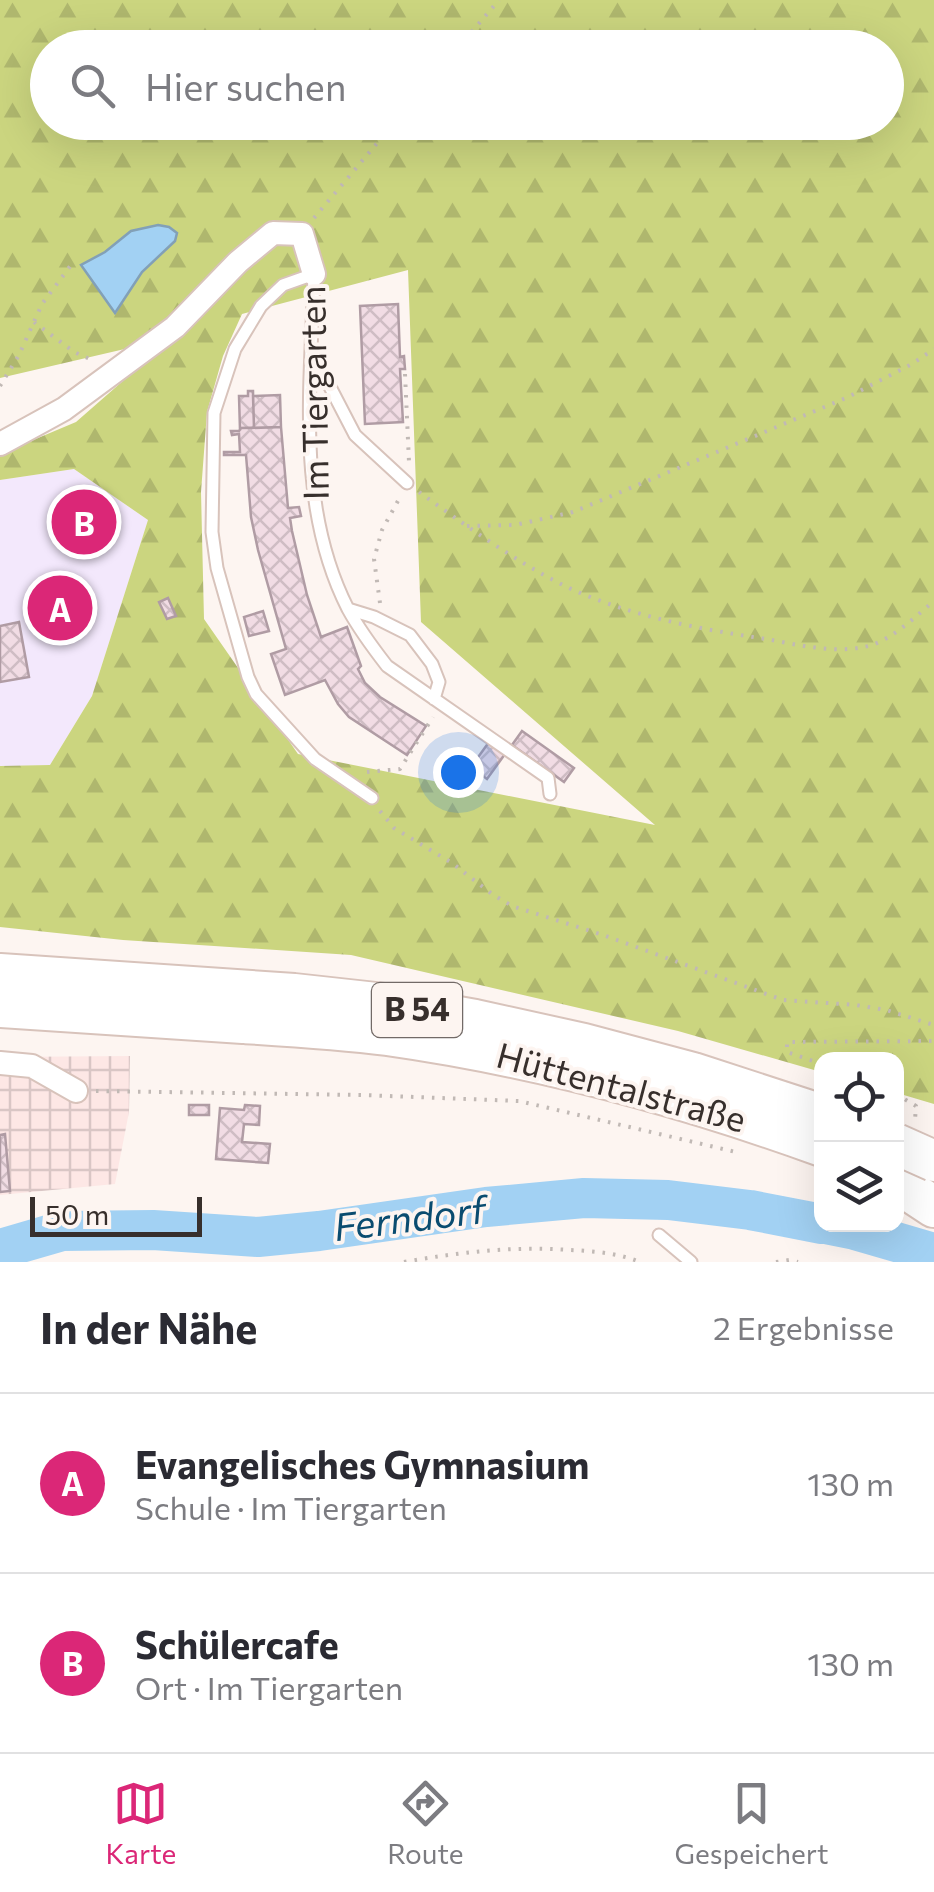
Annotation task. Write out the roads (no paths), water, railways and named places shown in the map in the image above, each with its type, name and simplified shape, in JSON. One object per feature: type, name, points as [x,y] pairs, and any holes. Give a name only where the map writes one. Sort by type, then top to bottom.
[{"type":"highway","name":"Hüttentalstraße","points":[[0,974],[294,994],[403,1007],[584,1044],[710,1078],[814,1112]]},
{"type":"highway","name":"Hüttentalstraße","points":[[0,1008],[329,1030],[470,1049],[572,1070],[682,1100],[814,1143]]},
{"type":"highway","points":[[904,1147],[934,1160]]},
{"type":"highway","points":[[904,1182],[934,1194]]},
{"type":"highway","points":[[904,1185],[934,1208]]},
{"type":"street","name":"Im Tiergarten","points":[[0,444],[64,409],[175,328],[238,262],[273,233],[302,234],[314,274]]},
{"type":"street","points":[[0,1063],[32,1066],[76,1091]]},
{"type":"lane","name":"Im Tiergarten","points":[[314,274],[308,448],[317,516],[331,568],[348,609],[387,666],[548,778],[550,794]]},
{"type":"lane","points":[[314,274],[284,285],[262,306],[236,349],[214,413],[212,532],[216,568],[256,694],[315,759],[372,798]]},
{"type":"lane","points":[[312,352],[355,435],[407,483]]},
{"type":"lane","points":[[348,609],[410,635],[432,664],[439,682],[434,699]]},
{"type":"lane","points":[[659,1234],[691,1262]]},
{"type":"water","points":[[158,225],[177,233],[175,241],[142,272],[115,313],[81,265],[131,231]]},
{"type":"waterway","name":"Ferndorf","points":[[0,1249],[62,1231],[153,1230],[258,1237],[584,1198],[668,1200],[814,1222]]},
{"type":"waterway","name":"Ferndorf","points":[[862,1232],[934,1253]]},
{"type":"place","name":"Schülercafe","points":[[84,522]]},
{"type":"place","name":"Evangelisches Gymnasium","points":[[60,608]]}]
